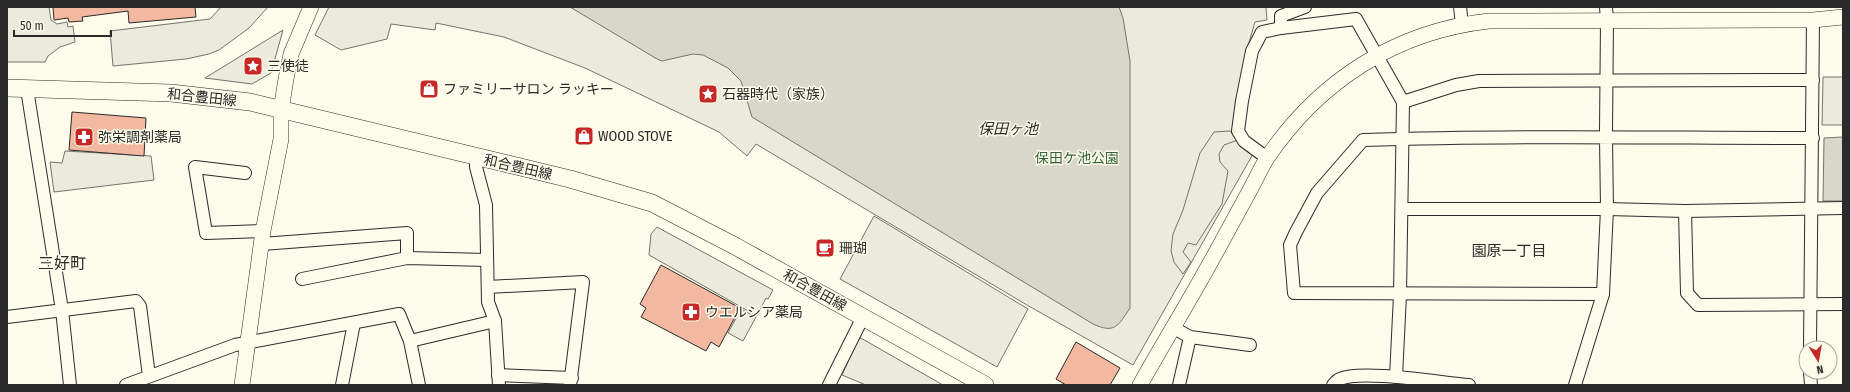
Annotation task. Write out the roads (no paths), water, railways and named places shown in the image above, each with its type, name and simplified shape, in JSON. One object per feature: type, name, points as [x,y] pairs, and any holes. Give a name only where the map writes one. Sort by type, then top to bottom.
[{"type":"main road","name":"和合豊田線","points":[[7,88],[171,93],[250,102],[570,179],[652,203],[735,246],[986,385]]},
{"type":"street","points":[[242,385],[262,237],[280,139],[281,110],[291,54],[311,7]]},
{"type":"street","points":[[1281,28],[1281,16],[1305,7]]},
{"type":"street","points":[[1460,7],[1462,24]]},
{"type":"street","points":[[1575,385],[1603,294],[1607,209],[1606,14]]},
{"type":"street","points":[[1140,385],[1174,328],[1267,158],[1304,111],[1342,78],[1377,55],[1420,35],[1462,24],[1489,21],[1606,14],[1813,20],[1843,17]]},
{"type":"street","points":[[1267,158],[1244,140],[1238,130],[1252,50],[1262,32],[1281,28],[1356,19],[1403,102],[1400,295],[1396,377]]},
{"type":"street","points":[[1810,340],[1813,20]]},
{"type":"street","points":[[1403,102],[1456,85],[1479,80],[1813,80]]},
{"type":"street","points":[[28,88],[62,310],[70,385]]},
{"type":"street","points":[[1603,294],[1400,295],[1294,293],[1290,245],[1317,194],[1363,140],[1813,138]]},
{"type":"street","points":[[476,157],[476,167],[486,206],[488,302],[495,321],[499,380],[571,381],[583,282],[488,287]]},
{"type":"street","points":[[245,173],[195,166],[206,233],[262,237],[407,233],[407,258]]},
{"type":"street","points":[[1402,209],[1607,209],[1685,211],[1843,208]]},
{"type":"street","points":[[1685,211],[1687,293],[1693,301],[1698,304],[1843,304]]},
{"type":"street","points":[[302,279],[407,258],[487,260]]},
{"type":"street","points":[[7,317],[136,301],[140,306],[149,376]]},
{"type":"street","points":[[131,384],[149,376],[236,345],[399,314],[410,341],[419,385]]},
{"type":"street","points":[[829,385],[863,317]]},
{"type":"street","points":[[410,341],[495,321]]},
{"type":"street","points":[[342,385],[354,323]]},
{"type":"street","points":[[1174,328],[1190,337],[1250,345]]},
{"type":"street","points":[[1179,385],[1190,337]]},
{"type":"street","points":[[1333,385],[1340,379],[1355,376],[1396,377],[1469,385]]},
{"type":"water","name":"保田ヶ池","points":[[570,7],[1119,7],[1123,18],[1130,61],[1130,308],[1119,324],[1111,328],[1100,327],[1093,324],[752,117],[741,81],[728,68],[703,55],[693,54],[662,61]]},
{"type":"water","points":[[1843,137],[1843,201],[1823,201],[1824,138]]},
{"type":"place","name":"三使徒","points":[[253,66]]},
{"type":"place","name":"ファミリーサロン ラッキー","points":[[429,89]]},
{"type":"place","name":"石器時代（家族）","points":[[708,94]]},
{"type":"place","name":"WOOD STOVE","points":[[584,136]]},
{"type":"place","name":"弥栄調剤薬局","points":[[84,137]]},
{"type":"place","name":"珊瑚","points":[[825,248]]},
{"type":"place","name":"ウエルシア薬局","points":[[691,312]]},
{"type":"district","name":"園原一丁目","points":[[1509,251]]},
{"type":"district","name":"三好町","points":[[62,263]]},
{"type":"park label","name":"保田ケ池公園","points":[[1077,158]]}]
